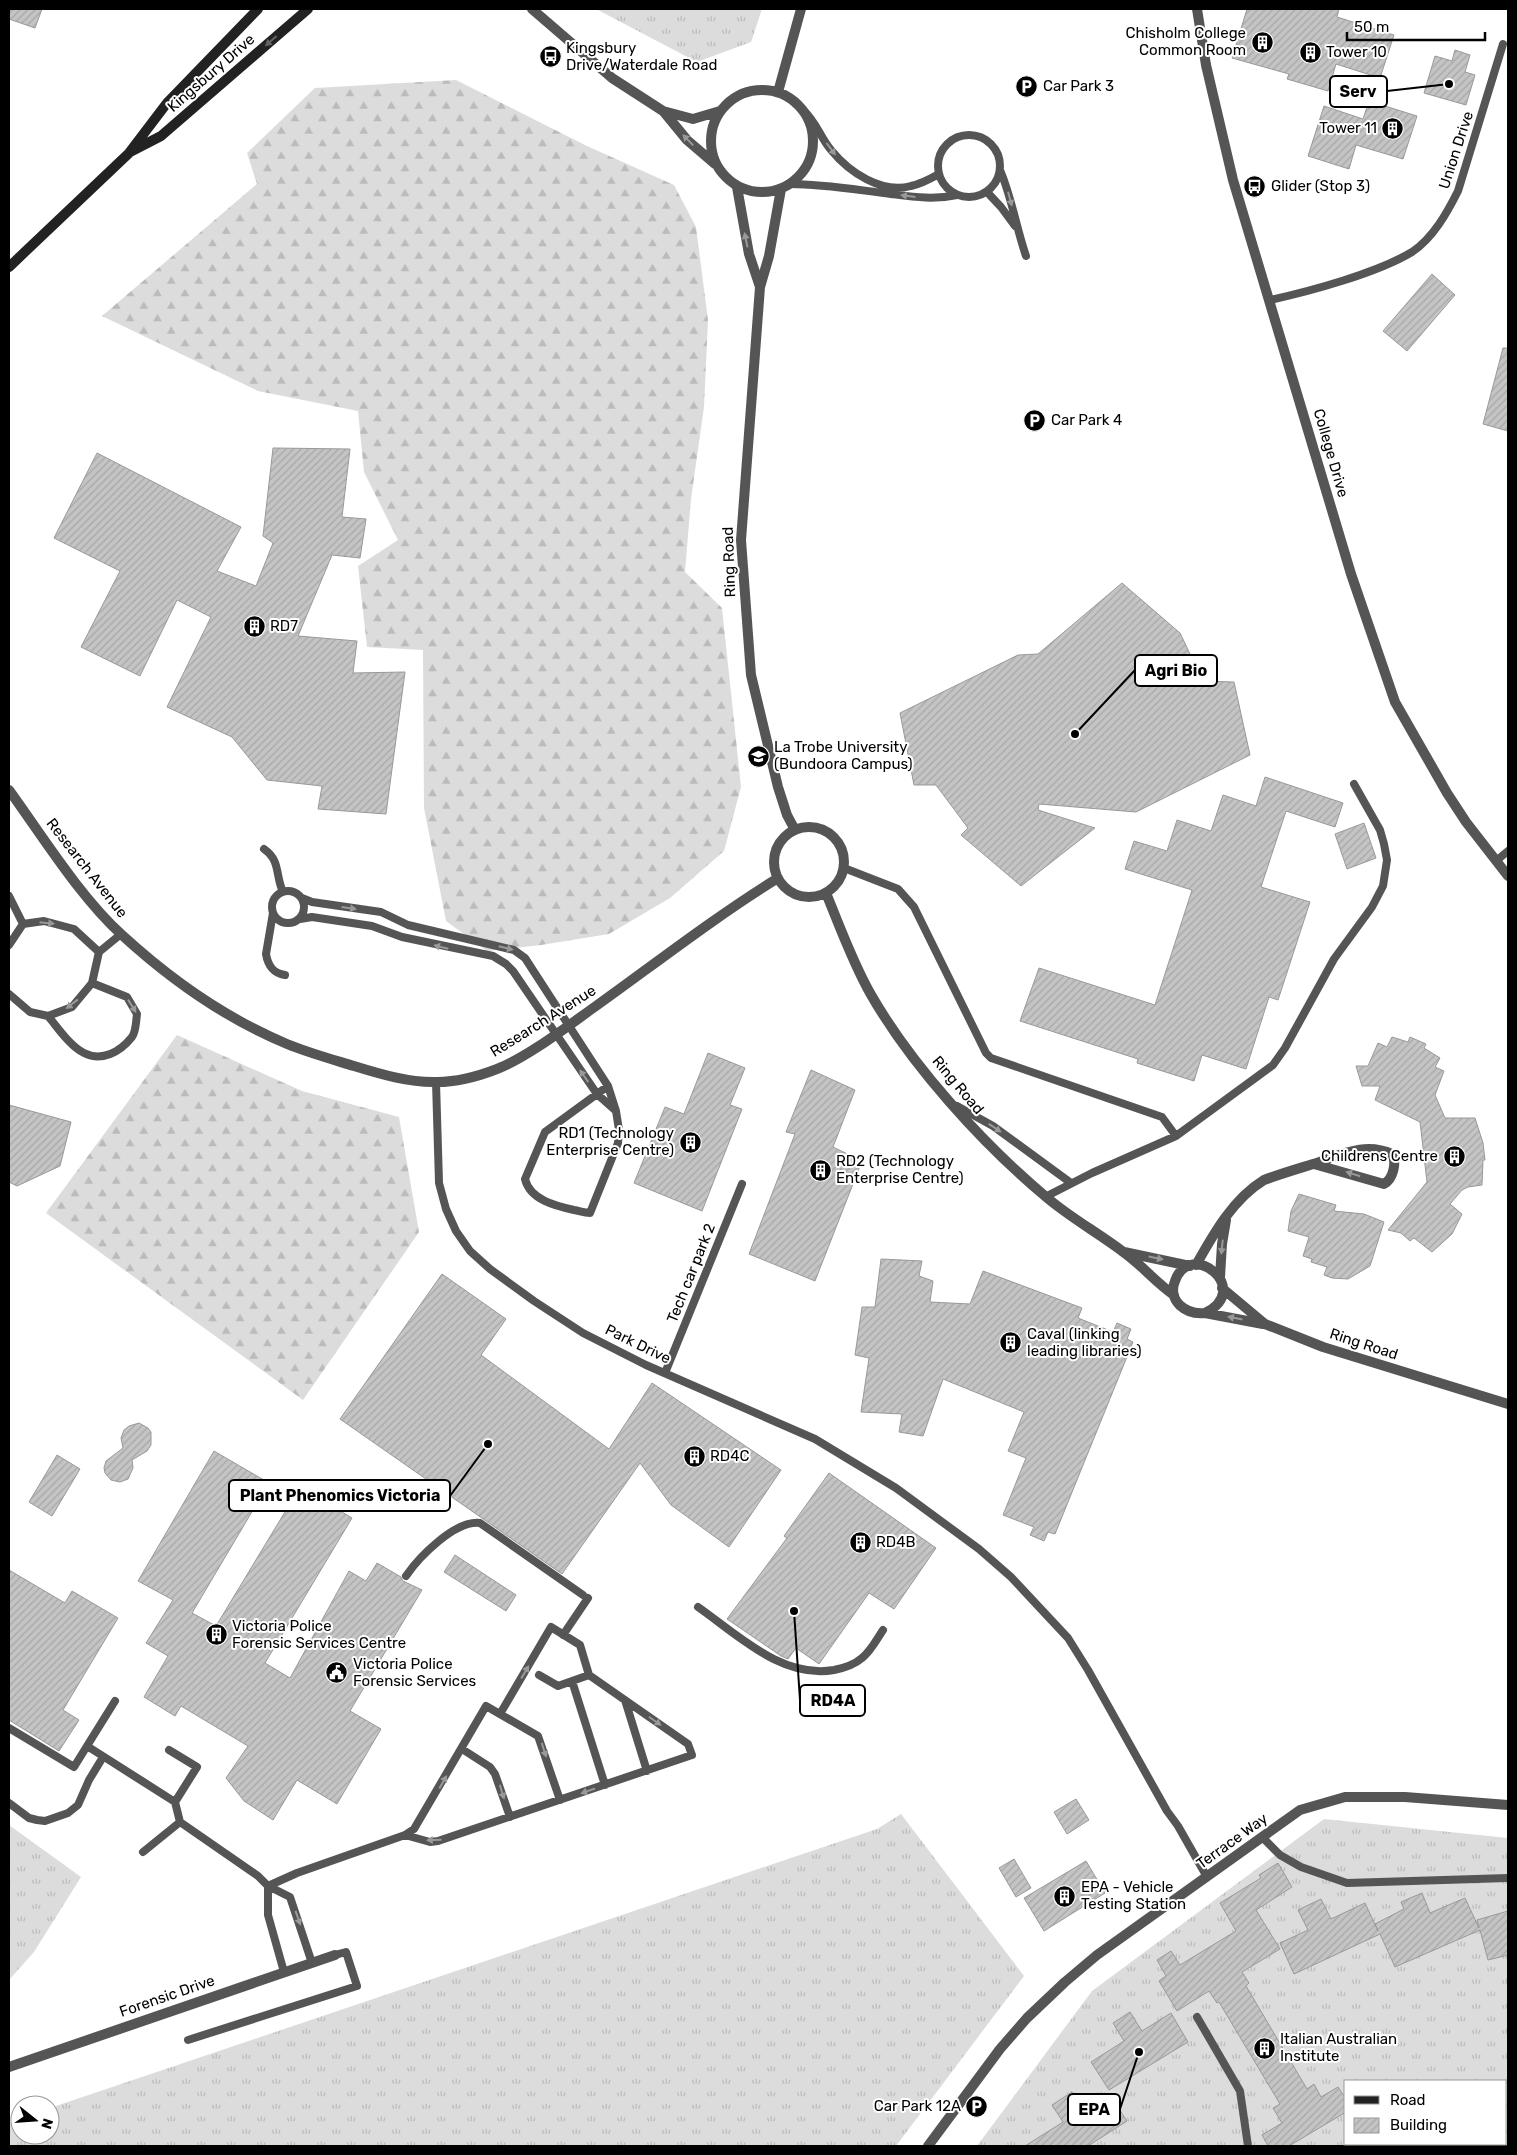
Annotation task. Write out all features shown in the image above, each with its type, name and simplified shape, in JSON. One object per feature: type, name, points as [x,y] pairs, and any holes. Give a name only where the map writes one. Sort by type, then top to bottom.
[{"type":"main road","name":"Kingsbury Drive","points":[[9,267],[129,153],[166,104],[258,9]]},
{"type":"main road","name":"Kingsbury Drive","points":[[129,153],[162,136],[308,9]]},
{"type":"street","points":[[532,9],[612,78],[664,111],[693,119],[720,111]]},
{"type":"street","points":[[778,92],[801,9]]},
{"type":"street","name":"College Drive","points":[[1197,9],[1206,64],[1233,180],[1351,574],[1395,702],[1448,793],[1508,876]]},
{"type":"street","points":[[664,111],[687,140],[716,165],[725,177],[737,187],[752,192],[766,193],[785,187],[801,175],[808,163],[812,150],[813,135],[810,122],[803,110],[787,96],[778,92],[756,90],[736,96],[720,111],[713,124],[710,137],[711,151],[716,165]]},
{"type":"street","name":"Ring Road","points":[[737,187],[749,254],[760,287]]},
{"type":"street","name":"Ring Road","points":[[785,187],[760,287],[741,540],[751,675],[778,787],[787,815],[795,830]]},
{"type":"street","name":"Research Avenue","points":[[9,790],[90,900],[121,934],[192,991],[224,1012],[284,1043],[309,1053],[372,1072],[436,1082],[455,1080],[499,1068],[568,1026],[746,898],[778,878]]},
{"type":"street","points":[[805,827],[816,827],[831,834],[841,846],[844,868],[838,882],[826,893],[816,897],[804,897],[794,894],[784,887],[778,878],[774,867],[774,856],[778,845],[785,836],[795,830],[805,827]]},
{"type":"street","name":"Ring Road","points":[[826,893],[850,955],[871,994],[897,1034],[939,1089],[991,1146],[1045,1197],[1085,1227],[1123,1251],[1161,1286],[1174,1295]]},
{"type":"street","points":[[1265,1324],[1205,1313],[1189,1312],[1182,1308],[1174,1295],[1174,1281],[1178,1274],[1193,1265],[1242,1196],[1264,1180],[1351,1150],[1369,1149],[1392,1154],[1395,1163],[1390,1179],[1384,1184],[1314,1164]]},
{"type":"street","points":[[1205,1313],[1218,1304],[1222,1288],[1220,1278],[1222,1244],[1227,1217]]},
{"type":"street","name":"Ring Road","points":[[1123,1251],[1193,1265]]},
{"type":"street","points":[[1193,1265],[1210,1267],[1220,1278]]},
{"type":"street","name":"Ring Road","points":[[1222,1288],[1265,1324],[1322,1347],[1508,1404]]},
{"type":"street","name":"Terrace Way","points":[[928,2146],[1000,2049],[1027,2018],[1097,1955],[1300,1810],[1345,1797],[1406,1798],[1508,1805]]},
{"type":"street","name":"Forensic Drive","points":[[9,2067],[335,1955]]},
{"type":"lane","name":"Union Drive","points":[[1270,300],[1357,275],[1386,264],[1413,251],[1434,230],[1458,192],[1503,44]]},
{"type":"lane","points":[[803,110],[812,118],[830,149],[850,170],[867,180],[900,188],[923,182],[939,174]]},
{"type":"lane","points":[[785,187],[833,186],[940,199],[957,195],[969,197],[987,192],[996,183],[1000,170],[1000,158],[991,144],[980,137],[967,134],[955,138],[945,146],[939,159],[939,174],[946,187],[957,195]]},
{"type":"lane","points":[[1000,170],[1011,198],[1016,228],[1026,256]]},
{"type":"lane","points":[[987,192],[1016,228]]},
{"type":"lane","points":[[1045,1197],[1176,1136],[1273,1065],[1285,1048],[1334,959],[1379,896],[1386,872],[1387,860],[1380,830],[1354,784]]},
{"type":"lane","points":[[264,849],[275,860],[278,881],[284,892]]},
{"type":"lane","points":[[1496,861],[1508,851]]},
{"type":"lane","points":[[844,868],[898,889],[914,907],[986,1053],[991,1058],[1162,1117],[1176,1136]]},
{"type":"lane","points":[[285,975],[274,971],[267,960],[266,954],[273,913],[272,903],[275,898],[284,892],[294,892],[312,902],[381,912],[408,925],[520,953],[608,1086],[616,1111],[619,1130],[618,1143],[590,1213],[559,1207],[542,1199],[527,1184],[525,1179],[540,1139],[545,1132],[608,1086]]},
{"type":"lane","points":[[9,896],[23,924]]},
{"type":"lane","points":[[300,918],[304,908],[302,898]]},
{"type":"lane","points":[[273,913],[275,918],[285,924],[291,924],[300,918],[312,917],[372,926],[402,937],[493,956],[513,971],[596,1094],[616,1111]]},
{"type":"lane","points":[[9,945],[23,924],[44,921],[74,929],[98,952]]},
{"type":"lane","points":[[9,994],[30,1012],[48,1016],[72,1007],[92,983],[98,952],[121,934]]},
{"type":"lane","points":[[48,1016],[62,1033],[83,1053],[97,1056],[112,1055],[133,1036],[137,1014],[127,997],[92,983]]},
{"type":"lane","name":"Park Drive","points":[[436,1082],[439,1183],[446,1209],[456,1232],[470,1250],[490,1269],[561,1319],[623,1354],[815,1439],[896,1488],[979,1549],[1011,1578],[1068,1638],[1088,1670],[1166,1811],[1178,1826],[1207,1877]]},
{"type":"lane","points":[[953,1104],[993,1126],[1071,1184]]},
{"type":"lane","name":"Tech car park 2","points":[[665,1373],[742,1184]]},
{"type":"lane","points":[[406,1576],[416,1560],[457,1529],[468,1524],[480,1523],[585,1596],[563,1635]]},
{"type":"lane","points":[[698,1607],[780,1663],[812,1672],[835,1670],[853,1664],[863,1658],[883,1630]]},
{"type":"lane","points":[[405,1836],[430,1842],[438,1841],[692,1755],[688,1744],[589,1675],[580,1645],[551,1627],[500,1714]]},
{"type":"lane","points":[[539,1675],[558,1686],[589,1675]]},
{"type":"lane","points":[[572,1681],[605,1785]]},
{"type":"lane","points":[[625,1700],[647,1770]]},
{"type":"lane","points":[[9,1728],[74,1767],[115,1702]]},
{"type":"lane","points":[[268,1886],[297,1873],[405,1836],[414,1829],[486,1706],[538,1736],[560,1800]]},
{"type":"lane","points":[[87,1746],[175,1802],[180,1822],[258,1876],[268,1886],[290,1897],[312,1963]]},
{"type":"lane","points":[[462,1749],[490,1767],[496,1774],[510,1817]]},
{"type":"lane","points":[[169,1750],[197,1767],[175,1802]]},
{"type":"lane","points":[[9,1803],[29,1818],[37,1820],[44,1821],[68,1813],[78,1805],[89,1780],[104,1757]]},
{"type":"lane","points":[[143,1852],[180,1822]]},
{"type":"lane","points":[[1262,1838],[1280,1855],[1301,1867],[1346,1883],[1508,1878]]},
{"type":"lane","points":[[268,1886],[268,1915],[284,1972]]},
{"type":"lane","points":[[188,2040],[357,1986],[346,1952],[335,1955]]},
{"type":"lane","points":[[1197,2017],[1240,2091],[1248,2146]]},
{"type":"green space","points":[[596,9],[762,9],[751,42],[697,62]]},
{"type":"green space","points":[[456,80],[587,146],[674,185],[696,227],[708,320],[704,407],[691,499],[685,572],[722,608],[741,787],[724,851],[670,898],[609,934],[541,945],[487,951],[446,921],[424,808],[423,650],[367,647],[358,566],[398,540],[364,472],[358,411],[258,391],[102,316],[257,184],[247,153],[315,88]]},
{"type":"green space","points":[[177,1035],[302,1091],[399,1117],[419,1232],[303,1400],[46,1213]]},
{"type":"green space","points":[[901,1814],[1024,1976],[896,2146],[9,2146],[9,2123],[10,2145],[60,2145],[60,2105],[877,1829]]},
{"type":"green space","points":[[1324,1819],[1508,1838],[1508,2146],[977,2146],[1092,1991]]},
{"type":"green space","points":[[9,1825],[81,1877],[34,1952],[9,1980]]},
{"type":"building","points":[[9,9],[42,9],[35,28],[9,19]]},
{"type":"building","points":[[1247,9],[1339,9],[1337,17],[1394,35],[1380,78],[1336,64],[1328,91],[1287,79],[1289,74],[1232,58]]},
{"type":"building","points":[[1455,50],[1470,55],[1465,72],[1475,75],[1466,105],[1424,93],[1435,56],[1452,61]]},
{"type":"building","points":[[1369,101],[1417,116],[1403,159],[1356,145],[1349,169],[1308,156],[1324,106],[1363,119]]},
{"type":"building","points":[[1432,274],[1455,295],[1407,351],[1383,331]]},
{"type":"building","points":[[1503,348],[1508,348],[1508,431],[1483,424]]},
{"type":"building","name":"RD7","points":[[273,448],[350,449],[342,517],[366,519],[360,558],[332,555],[298,636],[357,641],[353,673],[405,672],[386,814],[318,809],[322,786],[267,780],[232,737],[167,707],[211,617],[177,600],[140,676],[81,647],[120,571],[54,538],[97,453],[241,527],[217,571],[256,586],[273,543],[263,536]]},
{"type":"building","points":[[1122,583],[1180,633],[1203,681],[1234,682],[1250,755],[1136,812],[1039,804],[1038,810],[1095,828],[1021,886],[961,835],[968,828],[936,785],[914,785],[900,713],[1018,655],[1038,654]]},
{"type":"building","points":[[1265,777],[1343,803],[1335,827],[1286,811],[1261,887],[1310,902],[1278,1000],[1269,997],[1246,1069],[1202,1055],[1194,1081],[1137,1063],[1138,1059],[1020,1021],[1039,968],[1155,1005],[1192,890],[1125,869],[1134,841],[1167,851],[1177,820],[1211,831],[1223,795],[1256,806]]},
{"type":"building","points":[[1364,823],[1376,858],[1347,869],[1335,834]]},
{"type":"building","name":"Childrens Centre","points":[[1392,1037],[1408,1042],[1410,1037],[1426,1044],[1424,1048],[1440,1058],[1435,1067],[1444,1071],[1435,1095],[1445,1118],[1475,1118],[1483,1143],[1485,1160],[1483,1160],[1482,1185],[1462,1190],[1450,1204],[1462,1214],[1452,1234],[1432,1252],[1414,1238],[1410,1241],[1401,1233],[1388,1230],[1427,1182],[1420,1122],[1375,1100],[1380,1086],[1362,1086],[1356,1066],[1368,1066],[1378,1043],[1387,1047]]},
{"type":"building","name":"RD1 (Technology Enterprise Centre)","points":[[708,1053],[745,1068],[730,1105],[742,1109],[702,1211],[634,1183],[665,1107],[684,1114]]},
{"type":"building","name":"RD2 (Technology Enterprise Centre)","points":[[811,1070],[855,1090],[833,1147],[862,1161],[815,1281],[749,1254],[795,1134],[786,1132]]},
{"type":"building","points":[[9,1105],[71,1122],[60,1166],[17,1186],[9,1182]]},
{"type":"building","points":[[1299,1194],[1336,1205],[1334,1211],[1364,1214],[1384,1222],[1370,1266],[1348,1279],[1332,1278],[1324,1275],[1327,1267],[1311,1262],[1312,1259],[1303,1256],[1309,1237],[1288,1231],[1291,1211]]},
{"type":"building","points":[[881,1259],[922,1261],[919,1276],[933,1281],[930,1302],[970,1304],[983,1271],[1082,1308],[1078,1318],[1113,1332],[1117,1323],[1131,1329],[1127,1339],[1133,1342],[1055,1534],[1048,1532],[1044,1541],[1030,1535],[1034,1527],[1003,1515],[1026,1458],[1008,1451],[1024,1412],[943,1379],[923,1436],[899,1432],[902,1414],[861,1412],[869,1358],[855,1355],[862,1307],[875,1307]]},
{"type":"building","points":[[442,1274],[506,1319],[481,1355],[609,1449],[652,1383],[781,1470],[729,1547],[671,1505],[640,1463],[562,1574],[340,1419]]},
{"type":"building","points":[[139,1423],[151,1432],[151,1445],[147,1451],[132,1460],[133,1468],[128,1479],[120,1482],[111,1480],[105,1473],[106,1461],[123,1448],[121,1438],[124,1430],[129,1426]]},
{"type":"building","name":"Victoria Police Forensic Services Centre","points":[[214,1451],[269,1483],[192,1613],[216,1626],[300,1487],[352,1518],[265,1663],[290,1678],[349,1571],[366,1581],[377,1563],[401,1577],[403,1581],[422,1590],[350,1711],[381,1729],[337,1804],[297,1780],[273,1820],[244,1801],[226,1778],[248,1746],[181,1706],[175,1716],[144,1697],[168,1656],[146,1643],[173,1600],[138,1581]]},
{"type":"building","points":[[57,1455],[80,1469],[52,1516],[29,1502]]},
{"type":"building","points":[[829,1473],[936,1548],[894,1609],[869,1593],[819,1664],[796,1648],[788,1659],[781,1656],[727,1619],[787,1538],[784,1536]]},
{"type":"building","points":[[455,1555],[516,1595],[506,1611],[444,1572]]},
{"type":"building","points":[[9,1570],[65,1603],[72,1591],[118,1618],[63,1710],[79,1720],[59,1751],[9,1720]]},
{"type":"building","points":[[1076,1799],[1089,1820],[1067,1834],[1054,1812]]},
{"type":"building","points":[[1014,1859],[1031,1888],[1016,1897],[999,1868]]},
{"type":"building","name":"EPA - Vehicle Testing Station","points":[[1086,1861],[1105,1893],[1044,1931],[1024,1898]]},
{"type":"building","points":[[1278,1863],[1292,1887],[1256,1910],[1280,1949],[1242,1972],[1249,1983],[1246,1986],[1307,2089],[1314,2084],[1321,2097],[1338,2087],[1344,2096],[1344,2113],[1289,2146],[1268,2146],[1262,2135],[1282,2123],[1273,2108],[1280,2104],[1219,2002],[1217,2003],[1209,1991],[1177,2011],[1159,1981],[1166,1976],[1157,1960],[1171,1951],[1180,1965],[1236,1931],[1220,1903],[1261,1878],[1259,1875]]},
{"type":"building","points":[[1422,1893],[1430,1913],[1465,1898],[1479,1928],[1477,1920],[1508,1911],[1508,1955],[1488,1960],[1480,1930],[1395,1967],[1380,1934],[1294,1974],[1280,1943],[1308,1930],[1298,1910],[1321,1899],[1331,1919],[1365,1903],[1378,1931],[1375,1924],[1404,1909],[1401,1902]]},
{"type":"building","points":[[1130,2012],[1142,2031],[1171,2013],[1188,2042],[1109,2090],[1091,2062],[1124,2041],[1113,2023]]},
{"type":"building","points":[[1072,2092],[1084,2110],[1109,2094],[1127,2121],[1088,2146],[1025,2146],[1063,2122],[1052,2105]]},
{"type":"place","name":"Chisholm College Common Room","points":[[1262,42]]},
{"type":"place","name":"Tower 10","points":[[1310,52]]},
{"type":"place","name":"Kingsbury Drive/Waterdale Road","points":[[550,57]]},
{"type":"place","name":"Serv","points":[[1449,84]]},
{"type":"place","name":"Car Park 3","points":[[1027,86]]},
{"type":"place","name":"Tower 11","points":[[1393,128]]},
{"type":"place","name":"Glider (Stop 3)","points":[[1255,186]]},
{"type":"place","name":"Car Park 4","points":[[1035,420]]},
{"type":"place","name":"RD7","points":[[254,626]]},
{"type":"place","name":"Agri Bio","points":[[1075,734]]},
{"type":"place","name":"La Trobe University (Bundoora Campus)","points":[[758,756]]},
{"type":"place","name":"RD1 (Technology Enterprise Centre)","points":[[690,1142]]},
{"type":"place","name":"Childrens Centre","points":[[1454,1156]]},
{"type":"place","name":"RD2 (Technology Enterprise Centre)","points":[[820,1170]]},
{"type":"place","name":"Caval (linking leading libraries)","points":[[1011,1343]]},
{"type":"place","name":"Plant Phenomics Victoria","points":[[488,1444]]},
{"type":"place","name":"RD4C","points":[[694,1456]]},
{"type":"place","name":"RD4B","points":[[860,1542]]},
{"type":"place","name":"RD4A","points":[[794,1611]]},
{"type":"place","name":"Victoria Police Forensic Services Centre","points":[[216,1635]]},
{"type":"place","name":"Victoria Police Forensic Services","points":[[337,1673]]},
{"type":"place","name":"EPA - Vehicle Testing Station","points":[[1065,1896]]},
{"type":"place","name":"Italian Australian Institute","points":[[1264,2048]]},
{"type":"place","name":"EPA","points":[[1139,2052]]},
{"type":"place","name":"Car Park 12A","points":[[977,2106]]}]
